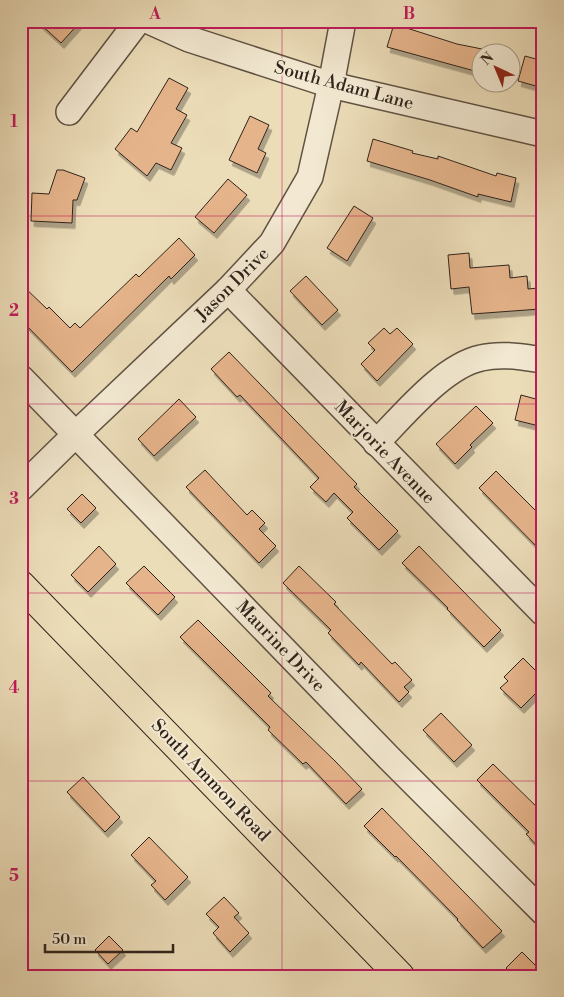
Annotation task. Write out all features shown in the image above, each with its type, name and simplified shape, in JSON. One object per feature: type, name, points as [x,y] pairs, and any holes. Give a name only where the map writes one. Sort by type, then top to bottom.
[{"type":"main road","name":"South Ammon Road","points":[[21,585],[400,976]]},
{"type":"street","points":[[69,112],[138,21]]},
{"type":"street","name":"South Adam Lane","points":[[149,21],[189,39],[332,85],[543,134]]},
{"type":"street","name":"Jason Drive","points":[[21,488],[228,290],[272,243],[310,177],[332,85],[343,21]]},
{"type":"street","name":"Marjorie Avenue","points":[[228,290],[543,614]]},
{"type":"street","points":[[376,443],[421,397],[453,369],[480,358],[508,355],[543,360]]},
{"type":"street","name":"Maurine Drive","points":[[21,378],[389,758],[543,912]]},
{"type":"building","points":[[37,21],[81,21],[61,43]]},
{"type":"building","points":[[394,24],[472,47],[472,70],[387,47]]},
{"type":"building","points":[[525,56],[543,61],[543,88],[522,82],[522,67]]},
{"type":"building","points":[[169,78],[188,88],[176,109],[187,115],[171,143],[182,148],[171,170],[156,163],[147,176],[115,149],[131,128],[137,132]]},
{"type":"building","points":[[250,116],[269,125],[258,149],[266,153],[257,173],[229,160]]},
{"type":"building","points":[[373,139],[413,151],[412,153],[438,159],[438,156],[496,176],[497,173],[516,178],[511,202],[478,194],[478,197],[367,161]]},
{"type":"building","points":[[57,170],[63,170],[85,178],[77,200],[73,200],[72,223],[31,221],[32,193],[49,194]]},
{"type":"building","points":[[228,179],[247,195],[214,233],[195,217]]},
{"type":"building","points":[[354,206],[373,218],[347,261],[327,248]]},
{"type":"building","points":[[179,238],[195,255],[171,279],[169,276],[72,372],[21,320],[21,284],[47,309],[49,307],[70,328],[75,323],[80,328],[136,274],[139,277]]},
{"type":"building","points":[[469,253],[470,268],[509,265],[510,278],[527,276],[528,289],[538,288],[540,309],[472,314],[469,287],[451,289],[448,255]]},
{"type":"building","points":[[306,276],[338,310],[322,325],[290,291]]},
{"type":"building","points":[[384,328],[390,334],[397,328],[413,344],[377,381],[361,364],[375,350],[368,343]]},
{"type":"building","points":[[229,352],[357,484],[354,487],[398,531],[379,550],[347,518],[353,512],[334,493],[326,502],[310,487],[319,478],[240,395],[237,397],[211,369]]},
{"type":"building","points":[[521,395],[543,401],[543,427],[515,420]]},
{"type":"building","points":[[179,399],[196,417],[154,456],[138,439]]},
{"type":"building","points":[[476,406],[493,423],[470,445],[472,447],[455,464],[436,444]]},
{"type":"building","points":[[205,470],[247,515],[252,510],[265,523],[259,529],[276,546],[259,563],[186,487]]},
{"type":"building","points":[[496,471],[543,518],[543,553],[479,488]]},
{"type":"building","points":[[82,494],[96,508],[81,523],[67,509]]},
{"type":"building","points":[[99,546],[116,564],[88,592],[71,575]]},
{"type":"building","points":[[419,546],[501,630],[484,647],[402,563]]},
{"type":"building","points":[[144,566],[175,597],[158,615],[126,583]]},
{"type":"building","points":[[299,566],[336,602],[334,604],[392,664],[395,662],[412,680],[404,687],[409,692],[399,702],[361,662],[359,665],[328,633],[331,630],[283,583]]},
{"type":"building","points":[[198,620],[271,693],[268,696],[362,789],[346,804],[306,762],[303,764],[268,730],[270,727],[180,637]]},
{"type":"building","points":[[523,658],[543,678],[543,686],[521,708],[500,688],[508,681],[504,677]]},
{"type":"building","points":[[441,713],[472,745],[454,762],[423,730]]},
{"type":"building","points":[[493,764],[543,813],[543,852],[526,834],[529,832],[477,780]]},
{"type":"building","points":[[83,777],[120,817],[105,832],[67,792]]},
{"type":"building","points":[[382,808],[502,931],[483,948],[458,919],[364,826]]},
{"type":"building","points":[[149,837],[188,877],[165,900],[151,885],[156,881],[131,855]]},
{"type":"building","points":[[224,897],[239,913],[234,917],[249,933],[230,952],[213,933],[219,927],[206,914]]},
{"type":"building","points":[[109,936],[123,950],[108,964],[95,950]]},
{"type":"building","points":[[522,952],[543,973],[543,976],[514,976],[506,968]]}]
